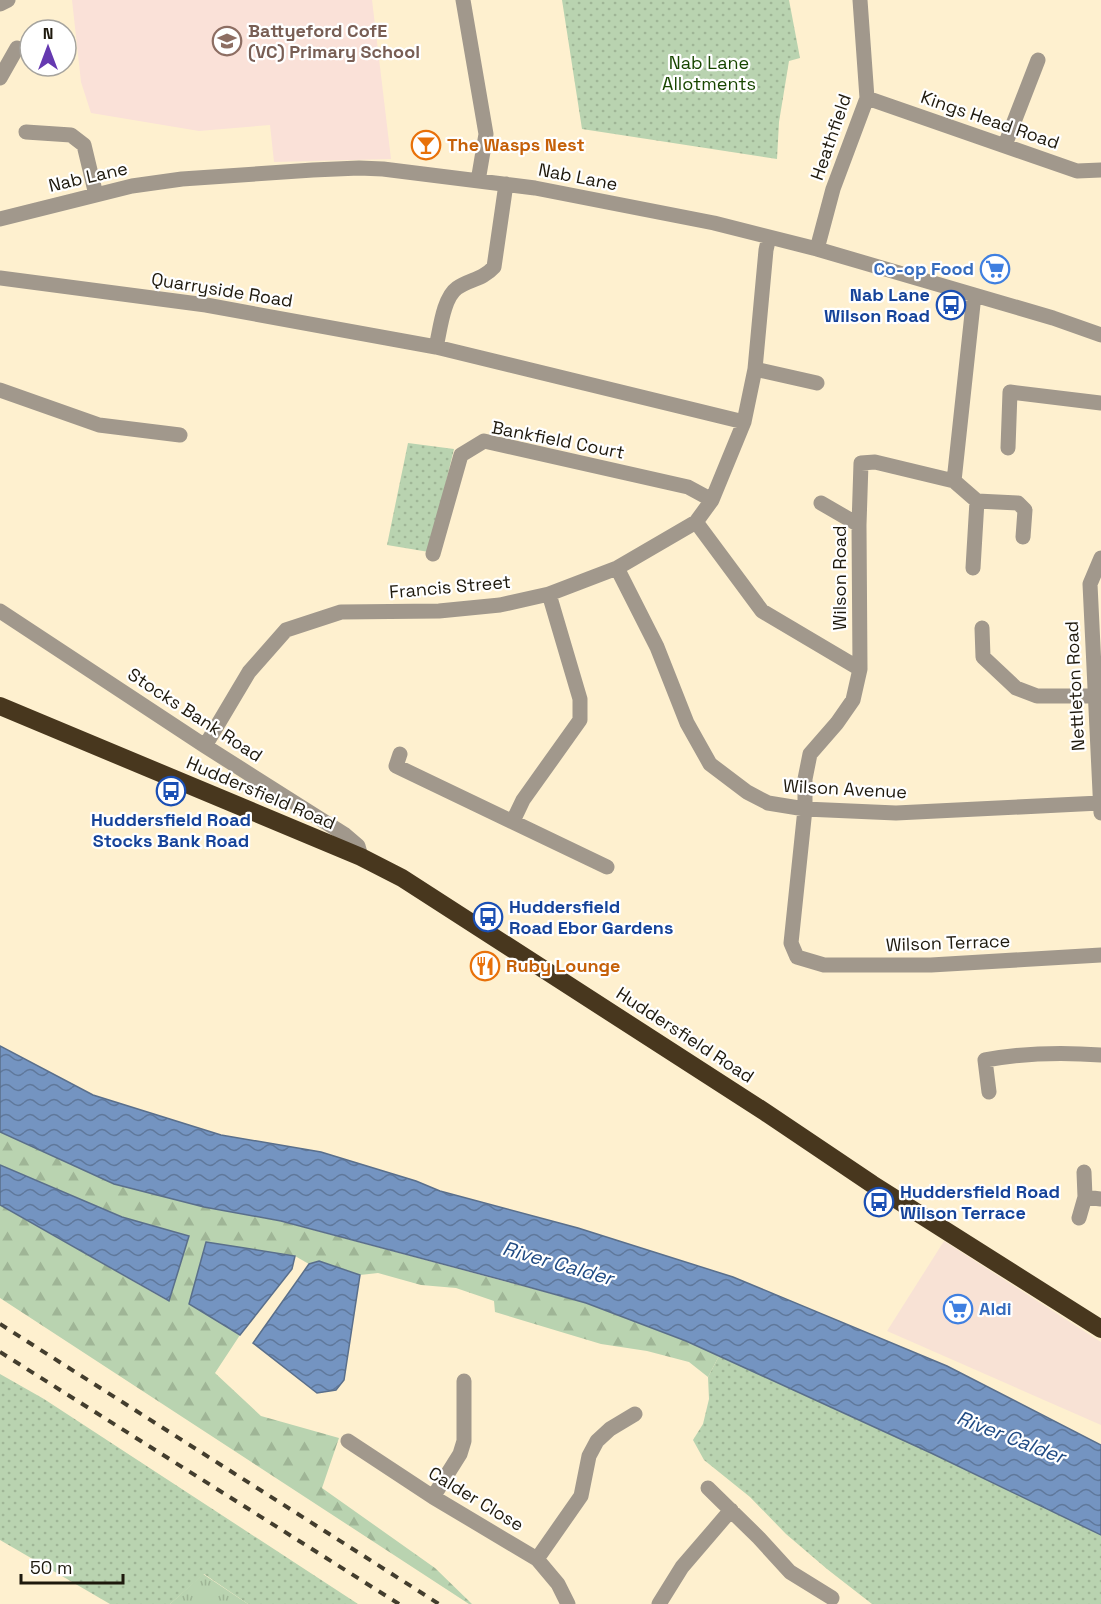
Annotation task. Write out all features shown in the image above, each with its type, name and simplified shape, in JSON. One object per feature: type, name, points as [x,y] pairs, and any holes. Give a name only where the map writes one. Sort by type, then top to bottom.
[{"type":"highway","name":"Huddersfield Road","points":[[0,706],[361,857],[424,891],[872,1184],[1101,1329]]},
{"type":"street","points":[[0,4],[8,0]]},
{"type":"street","points":[[464,0],[486,134],[478,181]]},
{"type":"street","name":"Heathfield","points":[[817,249],[833,189],[867,98],[860,0]]},
{"type":"street","points":[[0,78],[17,48]]},
{"type":"street","points":[[1005,145],[1038,60]]},
{"type":"street","name":"Kings Head Road","points":[[867,98],[1077,171],[1101,170]]},
{"type":"street","points":[[26,132],[71,135],[84,145],[96,195]]},
{"type":"street","name":"Nab Lane","points":[[0,219],[132,186],[182,179],[359,168],[506,184],[714,223],[817,249],[1053,318],[1101,335]]},
{"type":"street","points":[[436,347],[448,300],[456,288],[486,276],[494,267],[506,184]]},
{"type":"street","name":"Francis Street","points":[[205,746],[249,672],[286,630],[341,612],[439,611],[500,605],[549,594],[617,568],[696,522],[712,500],[744,422],[755,369],[769,237]]},
{"type":"street","name":"Quarryside Road","points":[[0,278],[206,305],[436,347],[744,422]]},
{"type":"street","points":[[974,295],[954,481],[977,501],[1018,503],[1025,510],[1023,537]]},
{"type":"street","points":[[755,369],[817,383]]},
{"type":"street","points":[[0,390],[99,425],[180,435]]},
{"type":"street","points":[[1008,448],[1010,392],[1101,403]]},
{"type":"street","name":"Bankfield Court","points":[[433,554],[461,455],[484,441],[688,487],[712,500]]},
{"type":"street","name":"Wilson Road","points":[[798,957],[791,943],[810,754],[837,723],[853,700],[860,669],[861,463],[875,462],[954,481]]},
{"type":"street","points":[[973,568],[977,501]]},
{"type":"street","points":[[821,503],[859,525]]},
{"type":"street","points":[[696,522],[762,611],[860,669]]},
{"type":"street","name":"Nettleton Road","points":[[1101,558],[1090,584],[1096,628],[1095,696],[1101,808]]},
{"type":"street","name":"Wilson Avenue","points":[[617,568],[657,647],[687,723],[710,764],[747,792],[768,803],[805,809],[896,813],[1101,808]]},
{"type":"street","points":[[513,821],[523,800],[580,720],[580,699],[549,594]]},
{"type":"street","name":"Stocks Bank Road","points":[[3,618],[344,834],[358,846],[361,857]]},
{"type":"street","points":[[982,628],[983,657],[1016,688],[1037,696],[1095,696]]},
{"type":"street","points":[[400,754],[396,766],[607,867]]},
{"type":"street","name":"Wilson Terrace","points":[[798,957],[824,966],[931,965],[1101,956]]},
{"type":"street","points":[[989,1092],[985,1060],[1012,1055],[1070,1052],[1101,1054]]},
{"type":"street","points":[[1079,1218],[1085,1197],[1084,1172]]},
{"type":"street","points":[[1085,1197],[1101,1199]]},
{"type":"street","points":[[433,1497],[462,1448],[464,1381]]},
{"type":"street","points":[[537,1558],[581,1496],[589,1456],[597,1441],[610,1429],[635,1414]]},
{"type":"street","name":"Calder Close","points":[[348,1441],[433,1497],[537,1558],[558,1584],[568,1604]]},
{"type":"street","points":[[708,1488],[790,1572],[832,1598]]},
{"type":"street","points":[[659,1604],[682,1567],[731,1510]]},
{"type":"shaded area","name":"Battyeford CofE (VC) Primary School","points":[[72,0],[372,0],[391,159],[274,162],[270,125],[199,131],[91,113],[81,82],[78,18],[74,18]]},
{"type":"shaded area","points":[[944,1241],[1101,1342],[1101,1425],[887,1331]]},
{"type":"green space","name":"Nab Lane Allotments","points":[[562,0],[789,0],[800,58],[789,61],[779,122],[777,159],[582,129]]},
{"type":"green space","points":[[408,443],[454,449],[429,552],[387,545]]},
{"type":"green space","points":[[0,1132],[56,1157],[204,1207],[280,1221],[586,1303],[719,1356],[708,1377],[689,1362],[647,1351],[601,1344],[495,1312],[494,1301],[456,1288],[421,1285],[378,1273],[360,1275],[319,1261],[309,1264],[295,1256],[189,1304],[240,1335],[215,1373],[261,1416],[339,1438],[322,1488],[435,1568],[472,1604],[469,1604],[0,1298],[0,1205],[168,1301],[189,1236],[122,1217],[0,1165]]},
{"type":"green space","points":[[719,1356],[931,1453],[1101,1535],[1101,1604],[872,1604],[786,1534],[750,1497],[704,1460],[693,1440],[703,1424],[709,1399],[708,1377]]},
{"type":"green space","points":[[0,1374],[44,1399],[358,1604],[248,1604],[204,1574],[170,1604],[110,1604],[0,1540]]},
{"type":"green space","points":[[203,1574],[248,1604],[170,1604]]},
{"type":"water","name":"River Calder","points":[[0,1046],[93,1095],[221,1135],[321,1152],[416,1181],[440,1191],[578,1228],[733,1277],[947,1366],[1101,1445],[1101,1535],[931,1453],[686,1341],[586,1303],[281,1221],[204,1207],[114,1184],[0,1132]]},
{"type":"water","points":[[0,1165],[122,1217],[189,1236],[169,1301],[0,1205]]},
{"type":"water","points":[[206,1242],[295,1256],[292,1269],[240,1335],[189,1304]]},
{"type":"water","points":[[319,1261],[360,1275],[344,1380],[336,1390],[317,1393],[253,1343],[309,1264]]},
{"type":"railway","points":[[0,1324],[439,1604]]},
{"type":"railway","points":[[0,1352],[399,1604]]},
{"type":"place","name":"Battyeford CofE (VC) Primary School","points":[[227,41]]},
{"type":"place","name":"The Wasps Nest","points":[[426,145]]},
{"type":"place","name":"Co-op Food","points":[[995,269]]},
{"type":"place","name":"Nab Lane Wilson Road","points":[[951,305]]},
{"type":"place","name":"Huddersfield Road Stocks Bank Road","points":[[171,791]]},
{"type":"place","name":"Huddersfield Road Ebor Gardens","points":[[488,917]]},
{"type":"place","name":"Ruby Lounge","points":[[485,966]]},
{"type":"place","name":"Huddersfield Road Wilson Terrace","points":[[879,1202]]},
{"type":"place","name":"Aldi","points":[[958,1309]]}]
